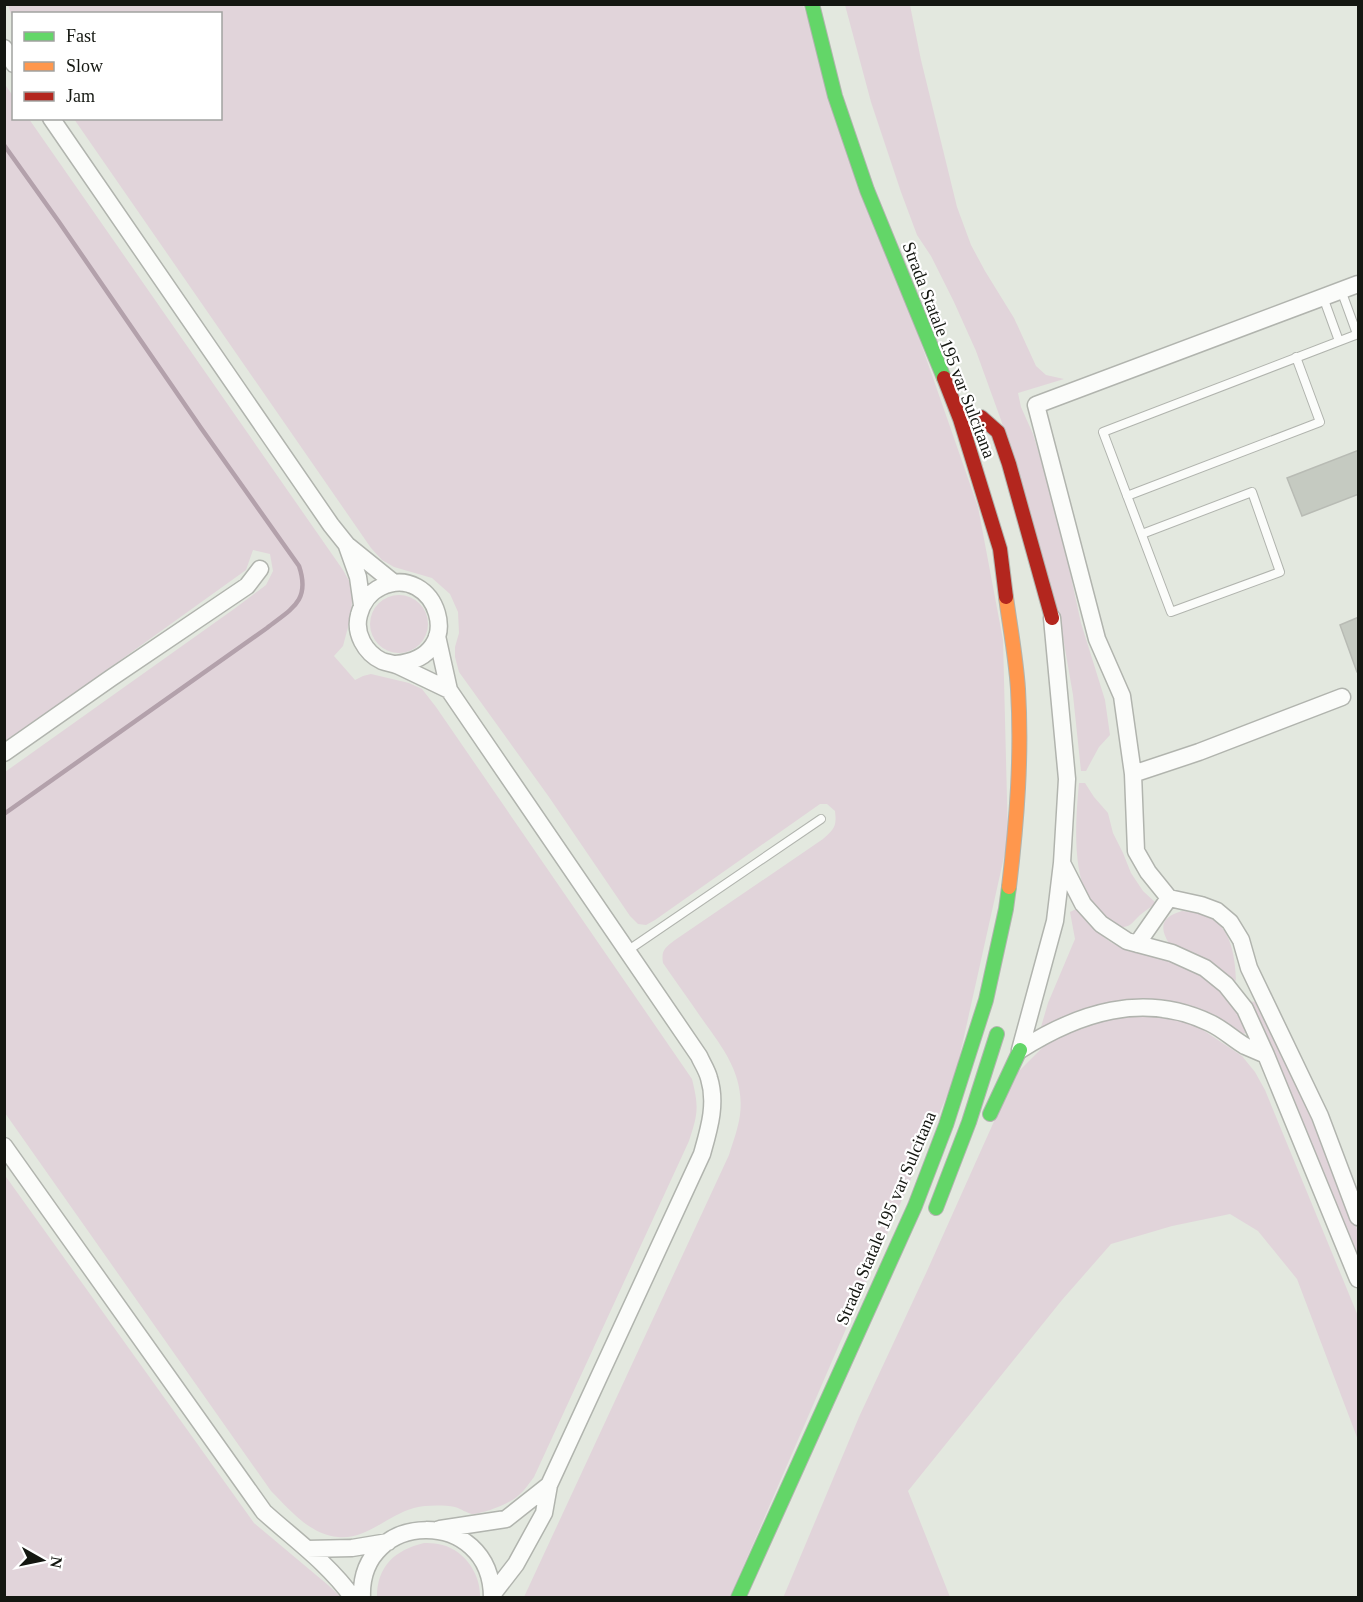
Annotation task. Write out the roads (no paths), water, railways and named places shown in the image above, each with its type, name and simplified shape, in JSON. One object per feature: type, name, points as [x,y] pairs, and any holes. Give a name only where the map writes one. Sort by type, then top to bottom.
[{"type":"highway","name":"Strada Statale 195 var Sulcitana","points":[[738,1598],[915,1206],[946,1125],[986,1000],[1006,909],[1017,820],[1020,758],[1018,687],[1000,549],[960,419],[867,189],[835,96],[812,4]]},
{"type":"highway","name":"Strada Statale 195 var Sulcitana","points":[[1018,545],[1001,478],[979,412],[998,432],[1052,618]]},
{"type":"highway","points":[[931,1220],[957,1159],[1002,1020]]},
{"type":"highway","points":[[986,1125],[1020,1050]]},
{"type":"highway","points":[[957,1159],[976,1147]]},
{"type":"street","points":[[4,48],[12,61]]},
{"type":"street","points":[[52,120],[331,525],[347,545],[394,583]]},
{"type":"street","points":[[1359,284],[1036,405],[1097,639],[1122,696],[1133,774],[1136,851],[1148,872],[1169,898],[1217,911],[1230,922],[1241,940],[1249,968],[1320,1116],[1359,1217]]},
{"type":"street","points":[[347,545],[358,577],[362,605]]},
{"type":"street","points":[[4,753],[247,586],[260,569]]},
{"type":"street","points":[[396,664],[409,663],[421,657],[431,648],[437,636],[439,622],[430,598],[420,589],[408,584],[394,583],[381,586],[370,594],[362,605],[358,617],[358,631],[363,644],[377,658],[396,664],[449,690]]},
{"type":"street","points":[[1020,1050],[1055,921],[1062,863],[1067,778],[1052,618]]},
{"type":"street","points":[[437,636],[449,690],[699,1056],[709,1076],[713,1099],[711,1124],[702,1154],[549,1485],[544,1513],[516,1564],[492,1596]]},
{"type":"street","points":[[1133,774],[1199,752],[1342,697]]},
{"type":"street","points":[[1062,863],[1083,903],[1101,924],[1126,941],[1172,953],[1205,968],[1226,985],[1245,1009],[1359,1279]]},
{"type":"street","points":[[1137,944],[1169,898]]},
{"type":"street","points":[[1020,1050],[1045,1034],[1092,1014],[1118,1009],[1145,1008],[1173,1011],[1201,1020],[1266,1055]]},
{"type":"street","points":[[4,1146],[264,1512],[343,1583],[353,1598]]},
{"type":"street","points":[[435,1530],[507,1519],[549,1485]]},
{"type":"street","points":[[362,1598],[363,1580],[372,1559],[388,1542],[399,1535],[423,1529],[448,1533],[460,1538],[471,1547],[487,1569],[492,1596]]},
{"type":"street","points":[[307,1549],[352,1548],[388,1542]]},
{"type":"lane","points":[[1142,534],[1252,492],[1280,572],[1171,612],[1103,432],[1358,334],[1341,290]]},
{"type":"lane","points":[[1323,297],[1339,341]]},
{"type":"lane","points":[[1128,496],[1320,422],[1296,357]]},
{"type":"lane","points":[[627,952],[821,819]]},
{"type":"waterway","points":[[4,145],[299,566],[302,578],[300,596],[284,615],[4,814]]}]
